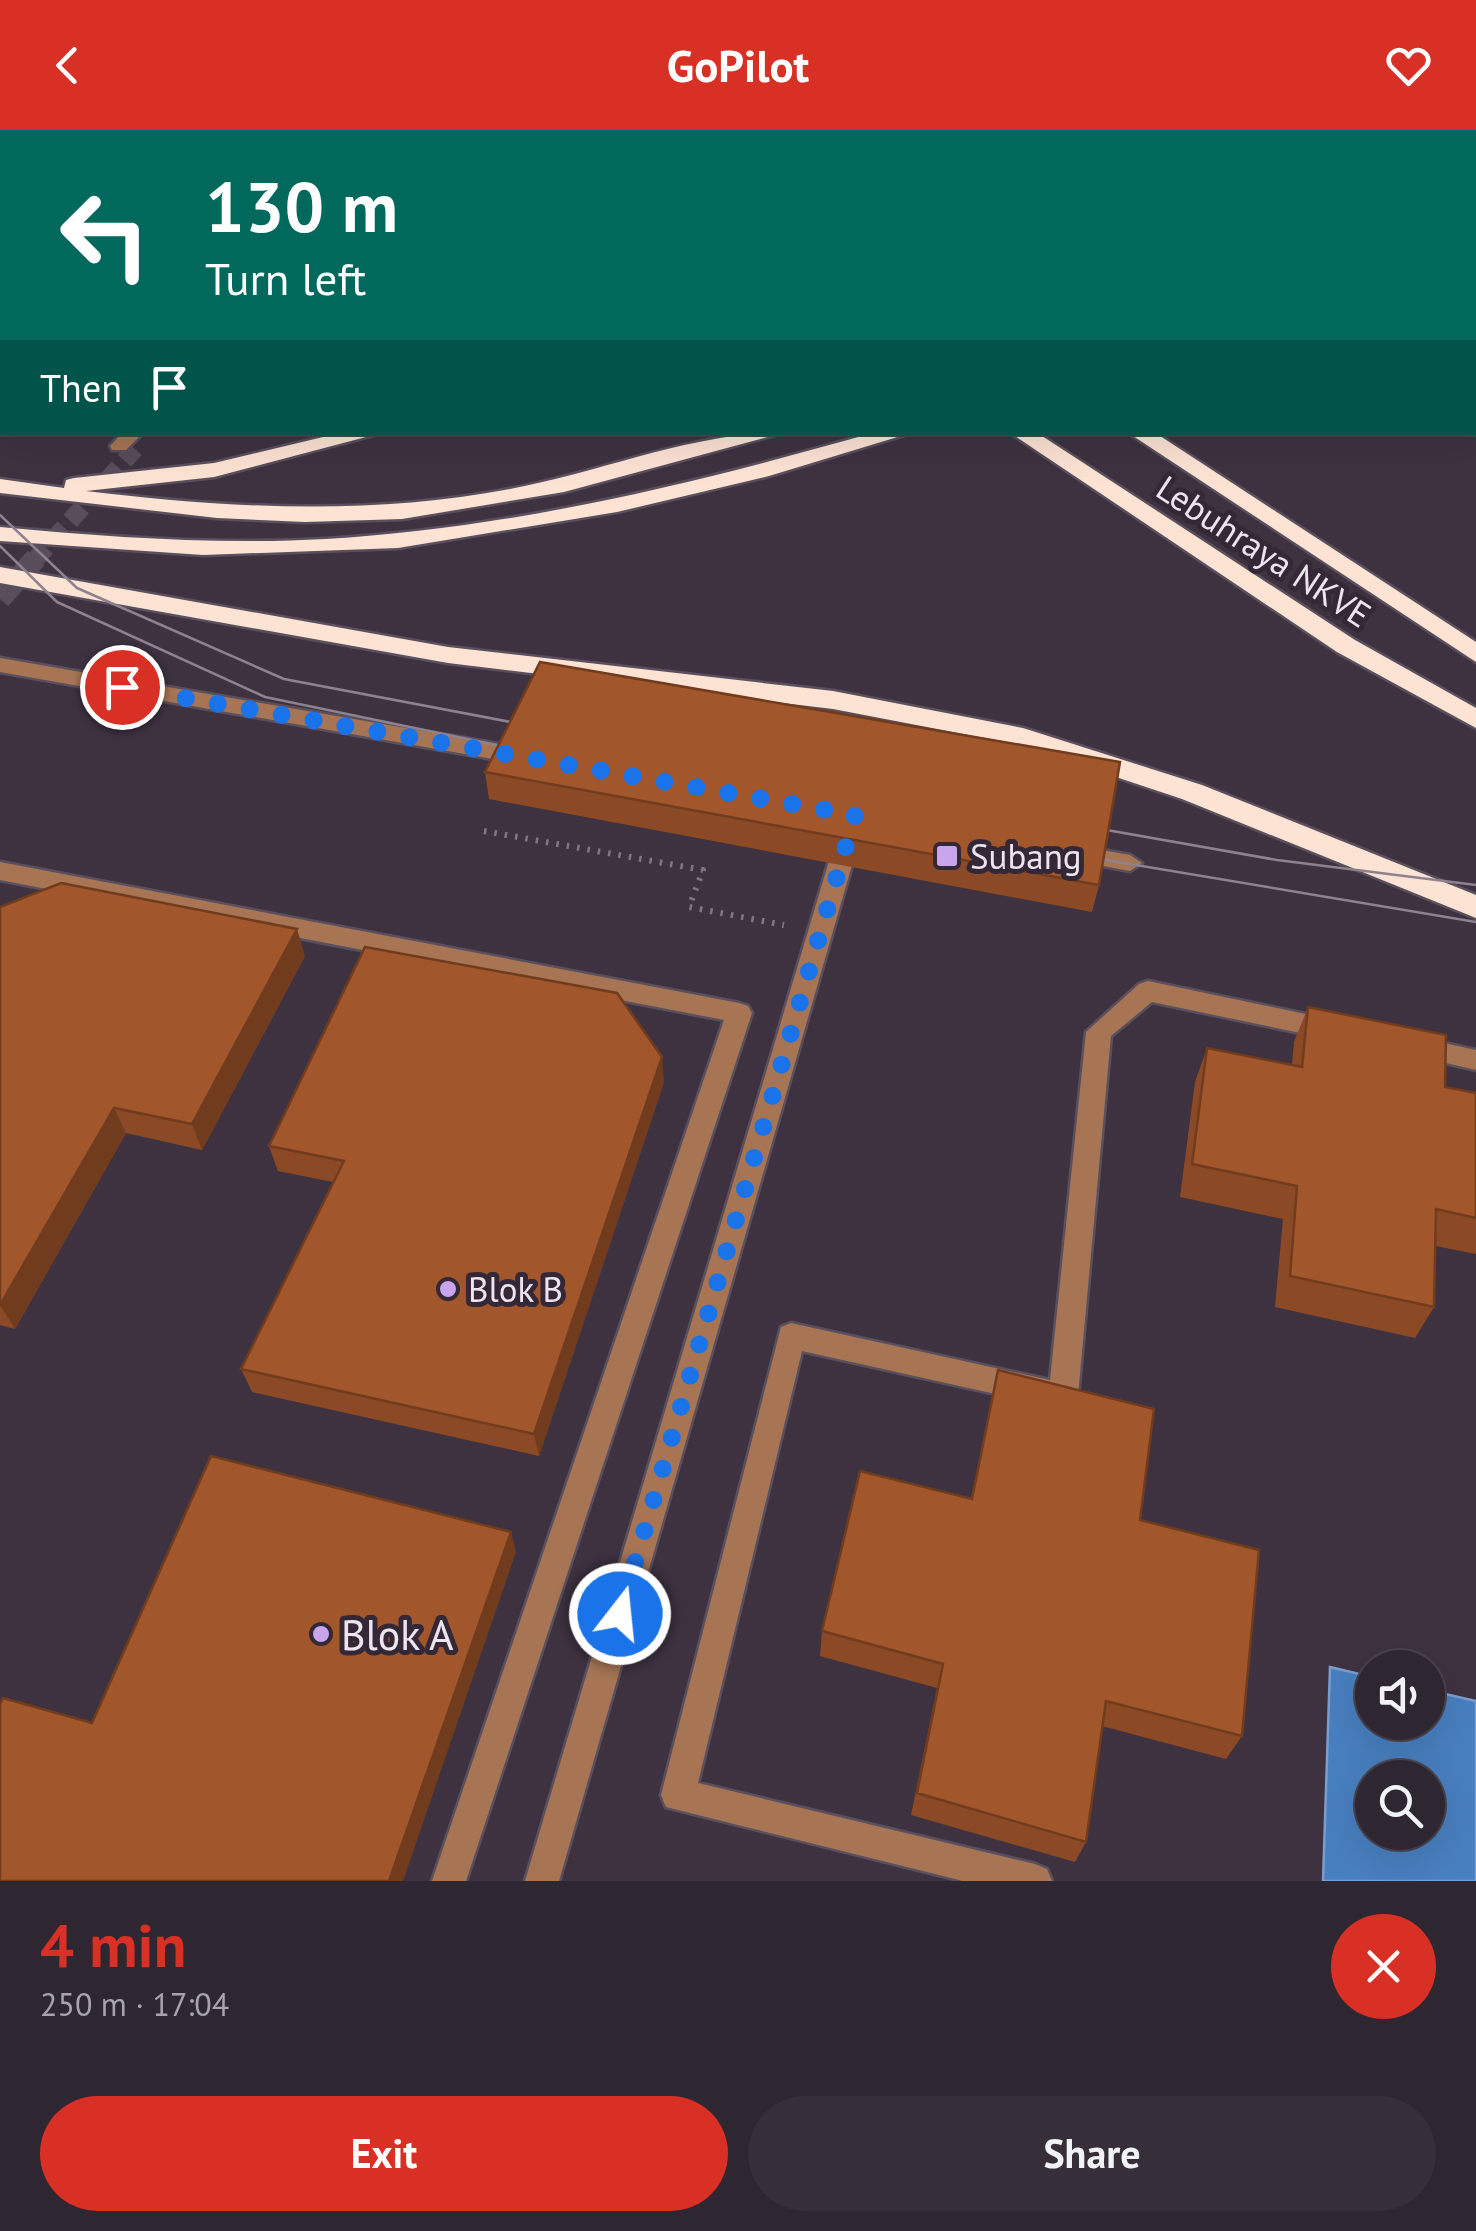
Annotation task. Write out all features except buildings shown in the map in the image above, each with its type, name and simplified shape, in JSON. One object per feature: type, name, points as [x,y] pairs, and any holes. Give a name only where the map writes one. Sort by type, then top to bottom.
[{"type":"highway","points":[[32,490],[214,470],[361,435]]},
{"type":"highway","points":[[0,486],[197,512],[352,515],[506,496],[762,435]]},
{"type":"highway","points":[[0,534],[172,548],[364,542],[480,530],[892,435]]},
{"type":"highway","name":"Lebuhraya NKVE","points":[[1025,435],[1346,646],[1476,719]]},
{"type":"highway","name":"Lebuhraya NKVE","points":[[1143,435],[1476,654]]},
{"type":"highway","points":[[1163,435],[1244,501]]},
{"type":"highway","points":[[0,575],[448,655],[833,700],[1023,738],[1192,792],[1476,907]]},
{"type":"street","points":[[0,666],[546,761]]},
{"type":"street","points":[[542,1881],[855,815]]},
{"type":"street","points":[[1051,849],[1130,863]]},
{"type":"street","points":[[0,871],[740,1013],[449,1881]]},
{"type":"street","points":[[1035,1881],[678,1795],[791,1336],[1062,1396],[1099,1032],[1148,991],[1476,1060]]},
{"type":"path","points":[[484,831],[703,870]]},
{"type":"water","points":[[1330,1667],[1355,1673],[1355,1740],[1445,1740],[1445,1694],[1476,1701],[1476,1881],[1323,1881]]},
{"type":"tunnel","points":[[34,561],[135,449]]},
{"type":"tunnel","points":[[0,599],[36,558]]},
{"type":"tram line","points":[[0,515],[77,588],[284,679],[537,727]]},
{"type":"tram line","points":[[0,546],[57,602],[265,697],[526,751]]},
{"type":"tram line","points":[[1084,826],[1277,860],[1476,885]]},
{"type":"tram line","points":[[1076,855],[1476,922]]},
{"type":"place","name":"Subang","points":[[947,856]]},
{"type":"place","name":"Blok B","points":[[448,1289]]},
{"type":"place","name":"Blok A","points":[[321,1634]]},
{"type":"route","points":[[122,687],[855,815],[620,1614]]}]
